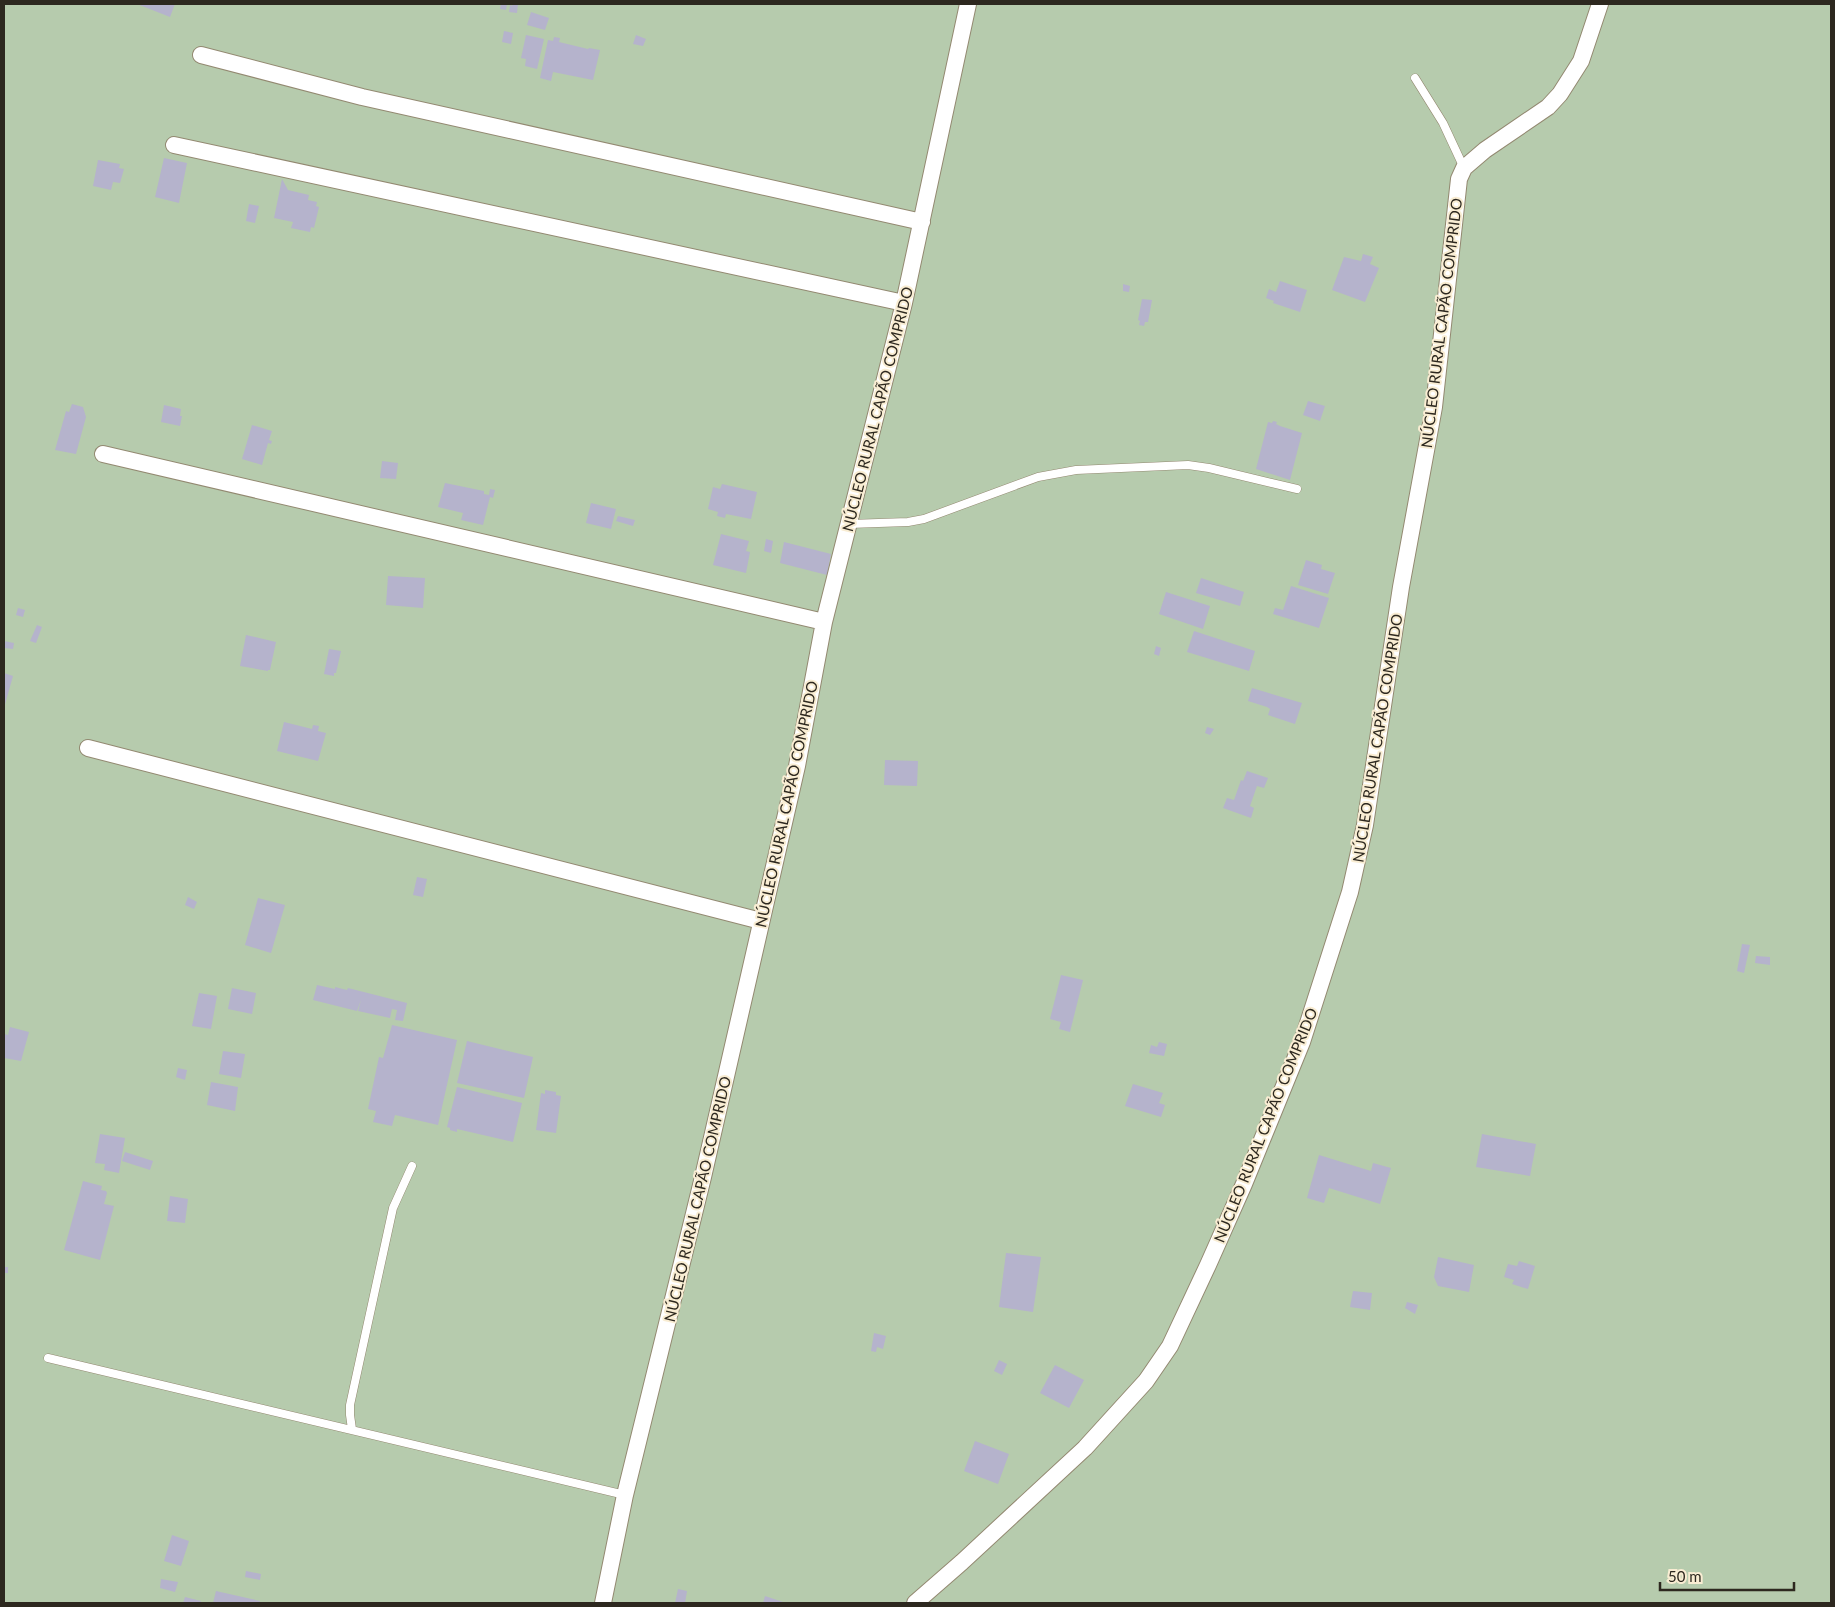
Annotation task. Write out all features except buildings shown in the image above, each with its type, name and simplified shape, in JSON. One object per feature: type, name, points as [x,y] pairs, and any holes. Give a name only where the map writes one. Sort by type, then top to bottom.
[{"type":"street","name":"NÚCLEO RURAL CAPÃO COMPRIDO","points":[[603,1603],[625,1495],[704,1177],[797,766],[824,622],[904,303],[968,4]]},
{"type":"street","points":[[1464,168],[1485,150],[1548,107],[1560,94],[1581,61],[1600,4]]},
{"type":"street","points":[[201,55],[382,102],[922,222]]},
{"type":"street","points":[[174,146],[904,303]]},
{"type":"street","name":"NÚCLEO RURAL CAPÃO COMPRIDO","points":[[915,1603],[1085,1448],[1146,1381],[1170,1346],[1208,1265],[1244,1184],[1302,1042],[1347,901],[1365,825],[1401,587],[1434,407],[1458,186],[1464,168]]},
{"type":"street","points":[[103,454],[824,622]]},
{"type":"street","points":[[88,748],[761,921]]},
{"type":"lane","points":[[1415,78],[1444,123],[1464,168]]},
{"type":"lane","points":[[849,524],[908,522],[924,519],[1038,477],[1076,470],[1188,465],[1210,468],[1297,489]]},
{"type":"lane","points":[[352,1429],[350,1405],[393,1208],[412,1166]]},
{"type":"lane","points":[[48,1358],[625,1495]]},
{"type":"green space","points":[[4,4],[1831,4],[1831,1603],[4,1603]]}]
